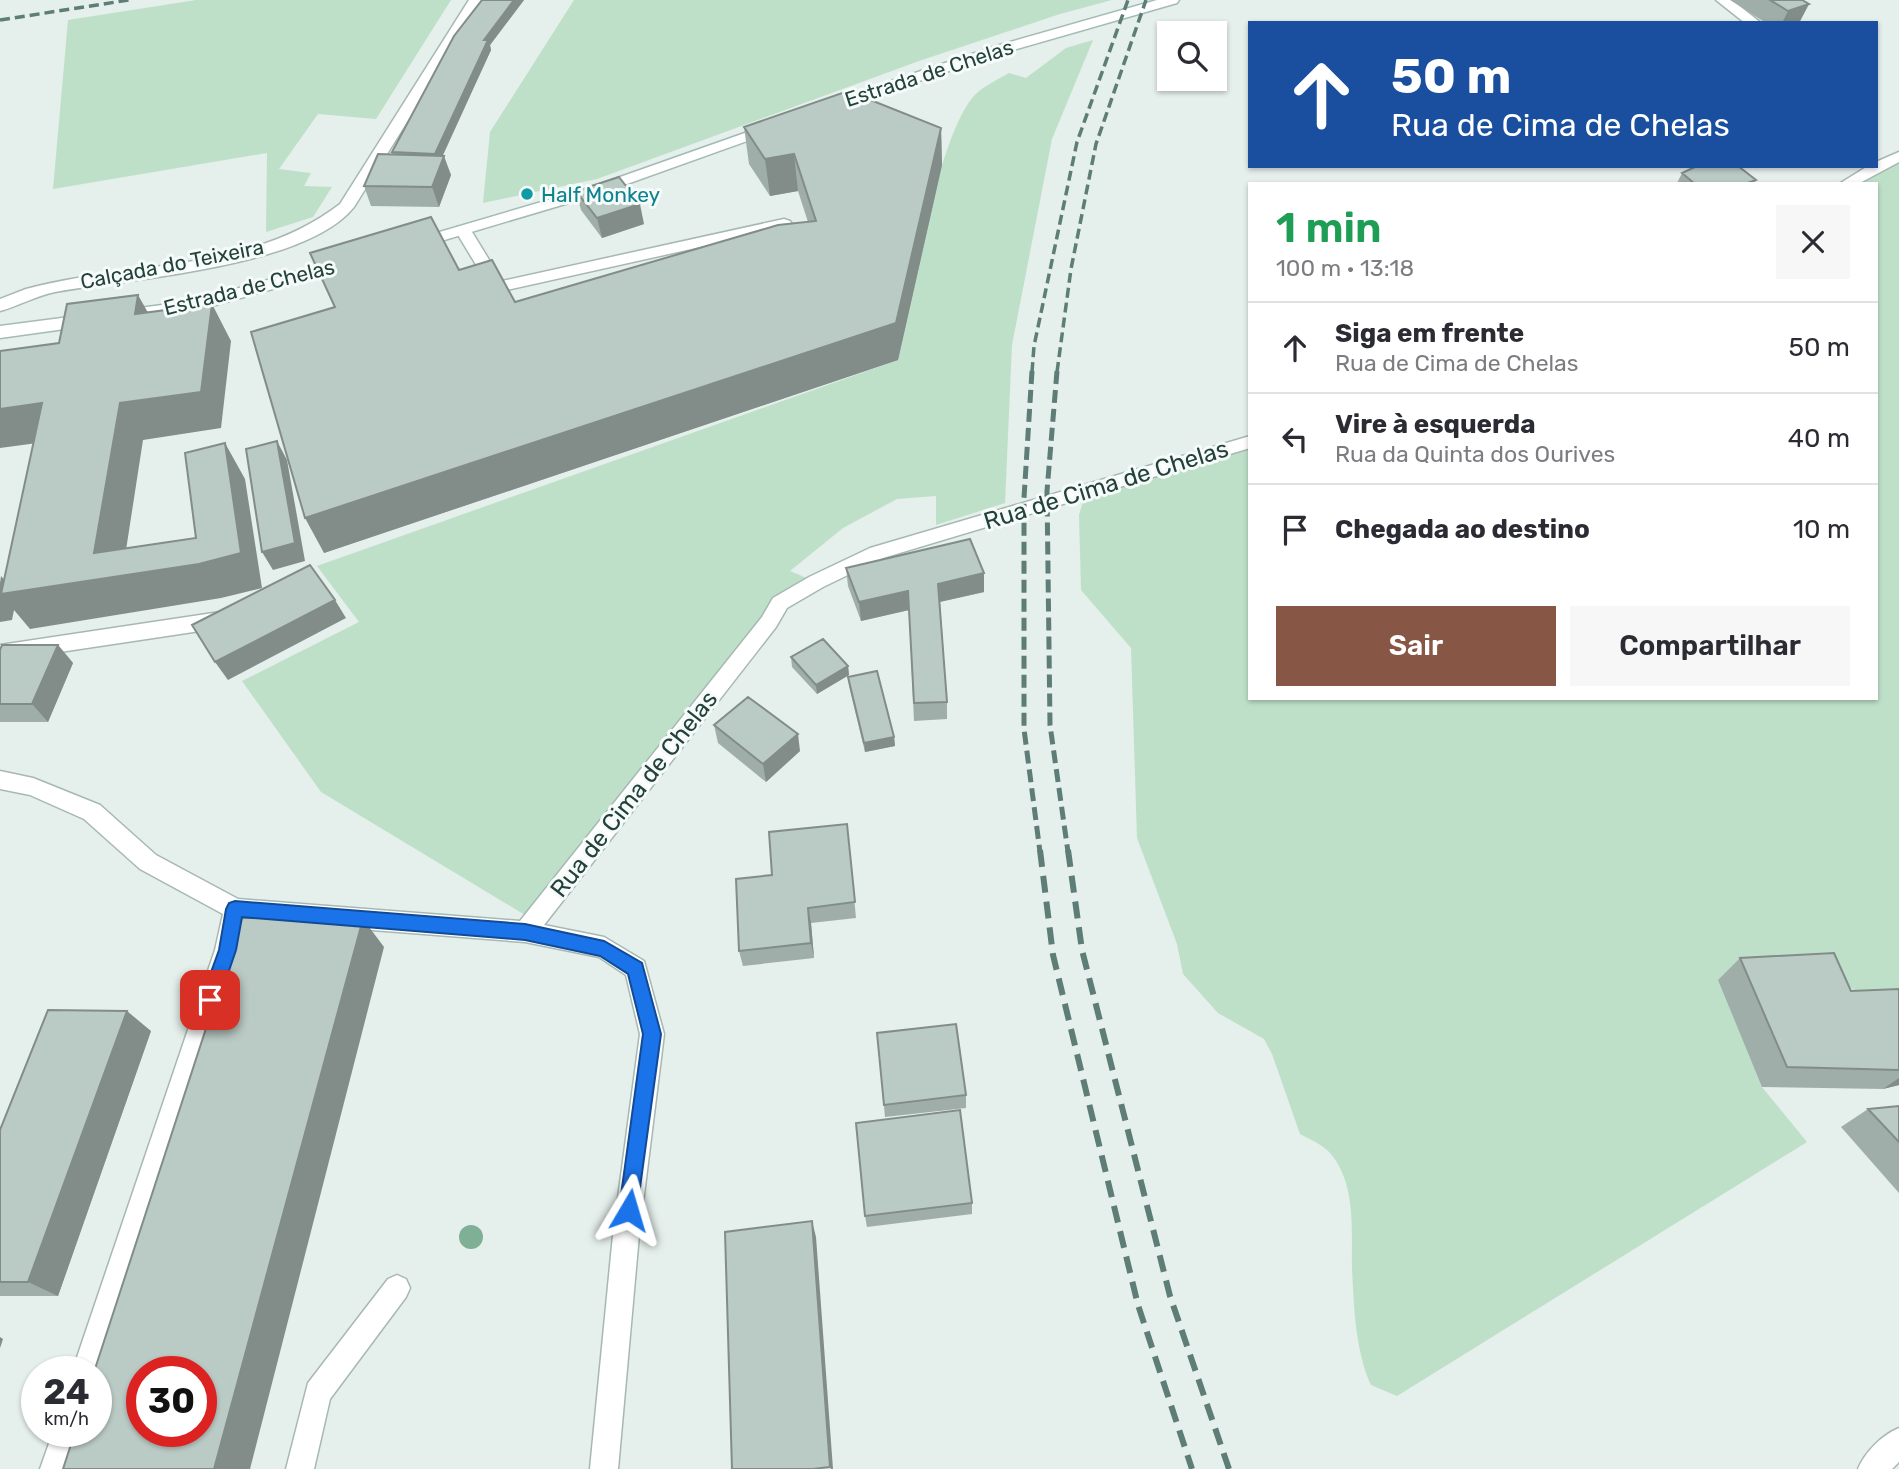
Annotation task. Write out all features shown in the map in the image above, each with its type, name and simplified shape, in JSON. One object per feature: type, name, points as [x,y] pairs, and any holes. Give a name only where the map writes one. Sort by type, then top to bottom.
[{"type":"street","name":"Calçada do Teixeira","points":[[0,306],[31,292],[231,257],[313,232],[333,221],[346,206],[476,0]]},
{"type":"street","name":"Estrada de Chelas","points":[[816,111],[921,74],[1078,25],[1172,0]]},
{"type":"street","points":[[1723,0],[1751,21]]},
{"type":"street","points":[[400,248],[594,191],[790,121]]},
{"type":"street","points":[[1878,146],[1898,156]]},
{"type":"street","points":[[1878,167],[1898,156]]},
{"type":"street","points":[[1850,182],[1876,168]]},
{"type":"street","points":[[463,230],[498,287],[784,224]]},
{"type":"street","name":"Estrada de Chelas","points":[[0,332],[194,306],[361,259]]},
{"type":"street","name":"Rua de Cima de Chelas","points":[[525,932],[769,622],[780,603],[816,582],[877,553],[1248,443]]},
{"type":"street","points":[[0,653],[226,619],[238,613]]},
{"type":"street","points":[[0,780],[33,787],[92,812],[148,862],[235,909],[525,932],[604,948],[636,969],[652,1034],[626,1235],[604,1469]]},
{"type":"street","points":[[91,1356],[227,950],[235,909]]},
{"type":"street","points":[[300,1469],[318,1393],[397,1288]]},
{"type":"street","points":[[1872,1469],[1899,1442]]},
{"type":"street","points":[[54,1469],[62,1447]]},
{"type":"green space","points":[[196,0],[451,0],[376,119],[318,114],[279,169],[311,173],[304,186],[332,187],[313,217],[266,232],[267,153],[53,189],[68,20]]},
{"type":"green space","points":[[574,0],[1112,0],[1060,14],[919,61],[597,179],[483,203],[490,132]]},
{"type":"green space","points":[[1093,40],[1052,139],[1012,345],[1005,503],[936,525],[936,496],[897,499],[843,528],[790,571],[816,582],[780,603],[535,921],[321,792],[242,681],[359,622],[317,566],[898,360],[938,177],[963,112],[977,93],[1009,73],[1026,78],[1066,48]]},
{"type":"green space","points":[[1899,156],[1899,1003],[1876,1002],[1814,967],[1762,1087],[1807,1142],[1397,1396],[1371,1385],[1362,1357],[1356,1328],[1351,1210],[1345,1180],[1339,1167],[1324,1148],[1300,1134],[1272,1054],[1264,1039],[1218,1013],[1183,974],[1177,944],[1137,838],[1131,648],[1081,590],[1079,515],[1086,492],[1248,442],[1248,700],[1878,700],[1878,182],[1850,182]]},
{"type":"building","points":[[482,0],[514,0],[484,40],[488,40],[435,154],[392,152],[454,36]]},
{"type":"building","points":[[1770,0],[1802,0],[1809,4],[1788,11]]},
{"type":"building","points":[[848,91],[941,128],[896,323],[305,518],[251,332],[335,307],[310,253],[431,217],[459,270],[492,260],[515,302],[778,225],[816,221],[794,154],[765,159],[744,127]]},
{"type":"building","points":[[378,154],[444,156],[432,187],[364,186]]},
{"type":"building","points":[[1693,168],[1741,168],[1756,180],[1693,182],[1682,173]]},
{"type":"building","points":[[619,177],[640,204],[597,218],[576,191]]},
{"type":"building","points":[[138,295],[135,314],[212,304],[201,392],[120,403],[94,553],[196,538],[185,453],[225,443],[241,553],[199,564],[1,594],[42,403],[0,409],[0,351],[59,343],[67,304]]},
{"type":"building","points":[[277,441],[295,543],[262,552],[246,449]]},
{"type":"building","points":[[970,539],[984,573],[938,584],[947,702],[914,703],[908,591],[859,602],[846,568]]},
{"type":"building","points":[[310,565],[335,600],[215,662],[192,625]]},
{"type":"building","points":[[823,639],[848,666],[816,685],[791,657]]},
{"type":"building","points":[[2,645],[58,645],[32,704],[0,704]]},
{"type":"building","points":[[877,671],[894,737],[864,743],[848,677]]},
{"type":"building","points":[[748,697],[798,734],[763,764],[714,725]]},
{"type":"building","points":[[847,824],[855,902],[808,908],[811,943],[739,951],[736,879],[772,875],[769,832]]},
{"type":"building","points":[[242,918],[363,919],[214,1469],[63,1469],[70,1447],[112,1447],[112,1356],[99,1356]]},
{"type":"building","points":[[1834,953],[1851,991],[1899,989],[1899,1070],[1787,1067],[1740,958]]},
{"type":"building","points":[[48,1010],[127,1011],[28,1282],[0,1282],[0,1130]]},
{"type":"building","points":[[956,1024],[966,1095],[884,1105],[877,1033]]},
{"type":"building","points":[[1899,1106],[1899,1142],[1868,1109]]},
{"type":"building","points":[[960,1110],[972,1203],[865,1216],[856,1123]]},
{"type":"building","points":[[812,1221],[830,1467],[732,1469],[725,1232]]},
{"type":"railway","points":[[0,20],[129,0]]},
{"type":"railway","points":[[1032,372],[1034,346],[1077,142],[1128,0]]},
{"type":"railway","points":[[1057,372],[1071,269],[1096,144],[1146,0]]},
{"type":"railway","points":[[1032,371],[1024,498],[1024,729],[1040,852]]},
{"type":"railway","points":[[1057,371],[1047,491],[1050,725],[1068,852]]},
{"type":"railway","points":[[1040,850],[1053,955],[1138,1305],[1192,1469]]},
{"type":"railway","points":[[1068,850],[1082,950],[1170,1296],[1229,1469]]},
{"type":"place","name":"Half Monkey","points":[[527,194]]},
{"type":"route","points":[[210,1000],[227,950],[235,909],[525,932],[604,948],[636,969],[652,1034],[629,1210]]}]
